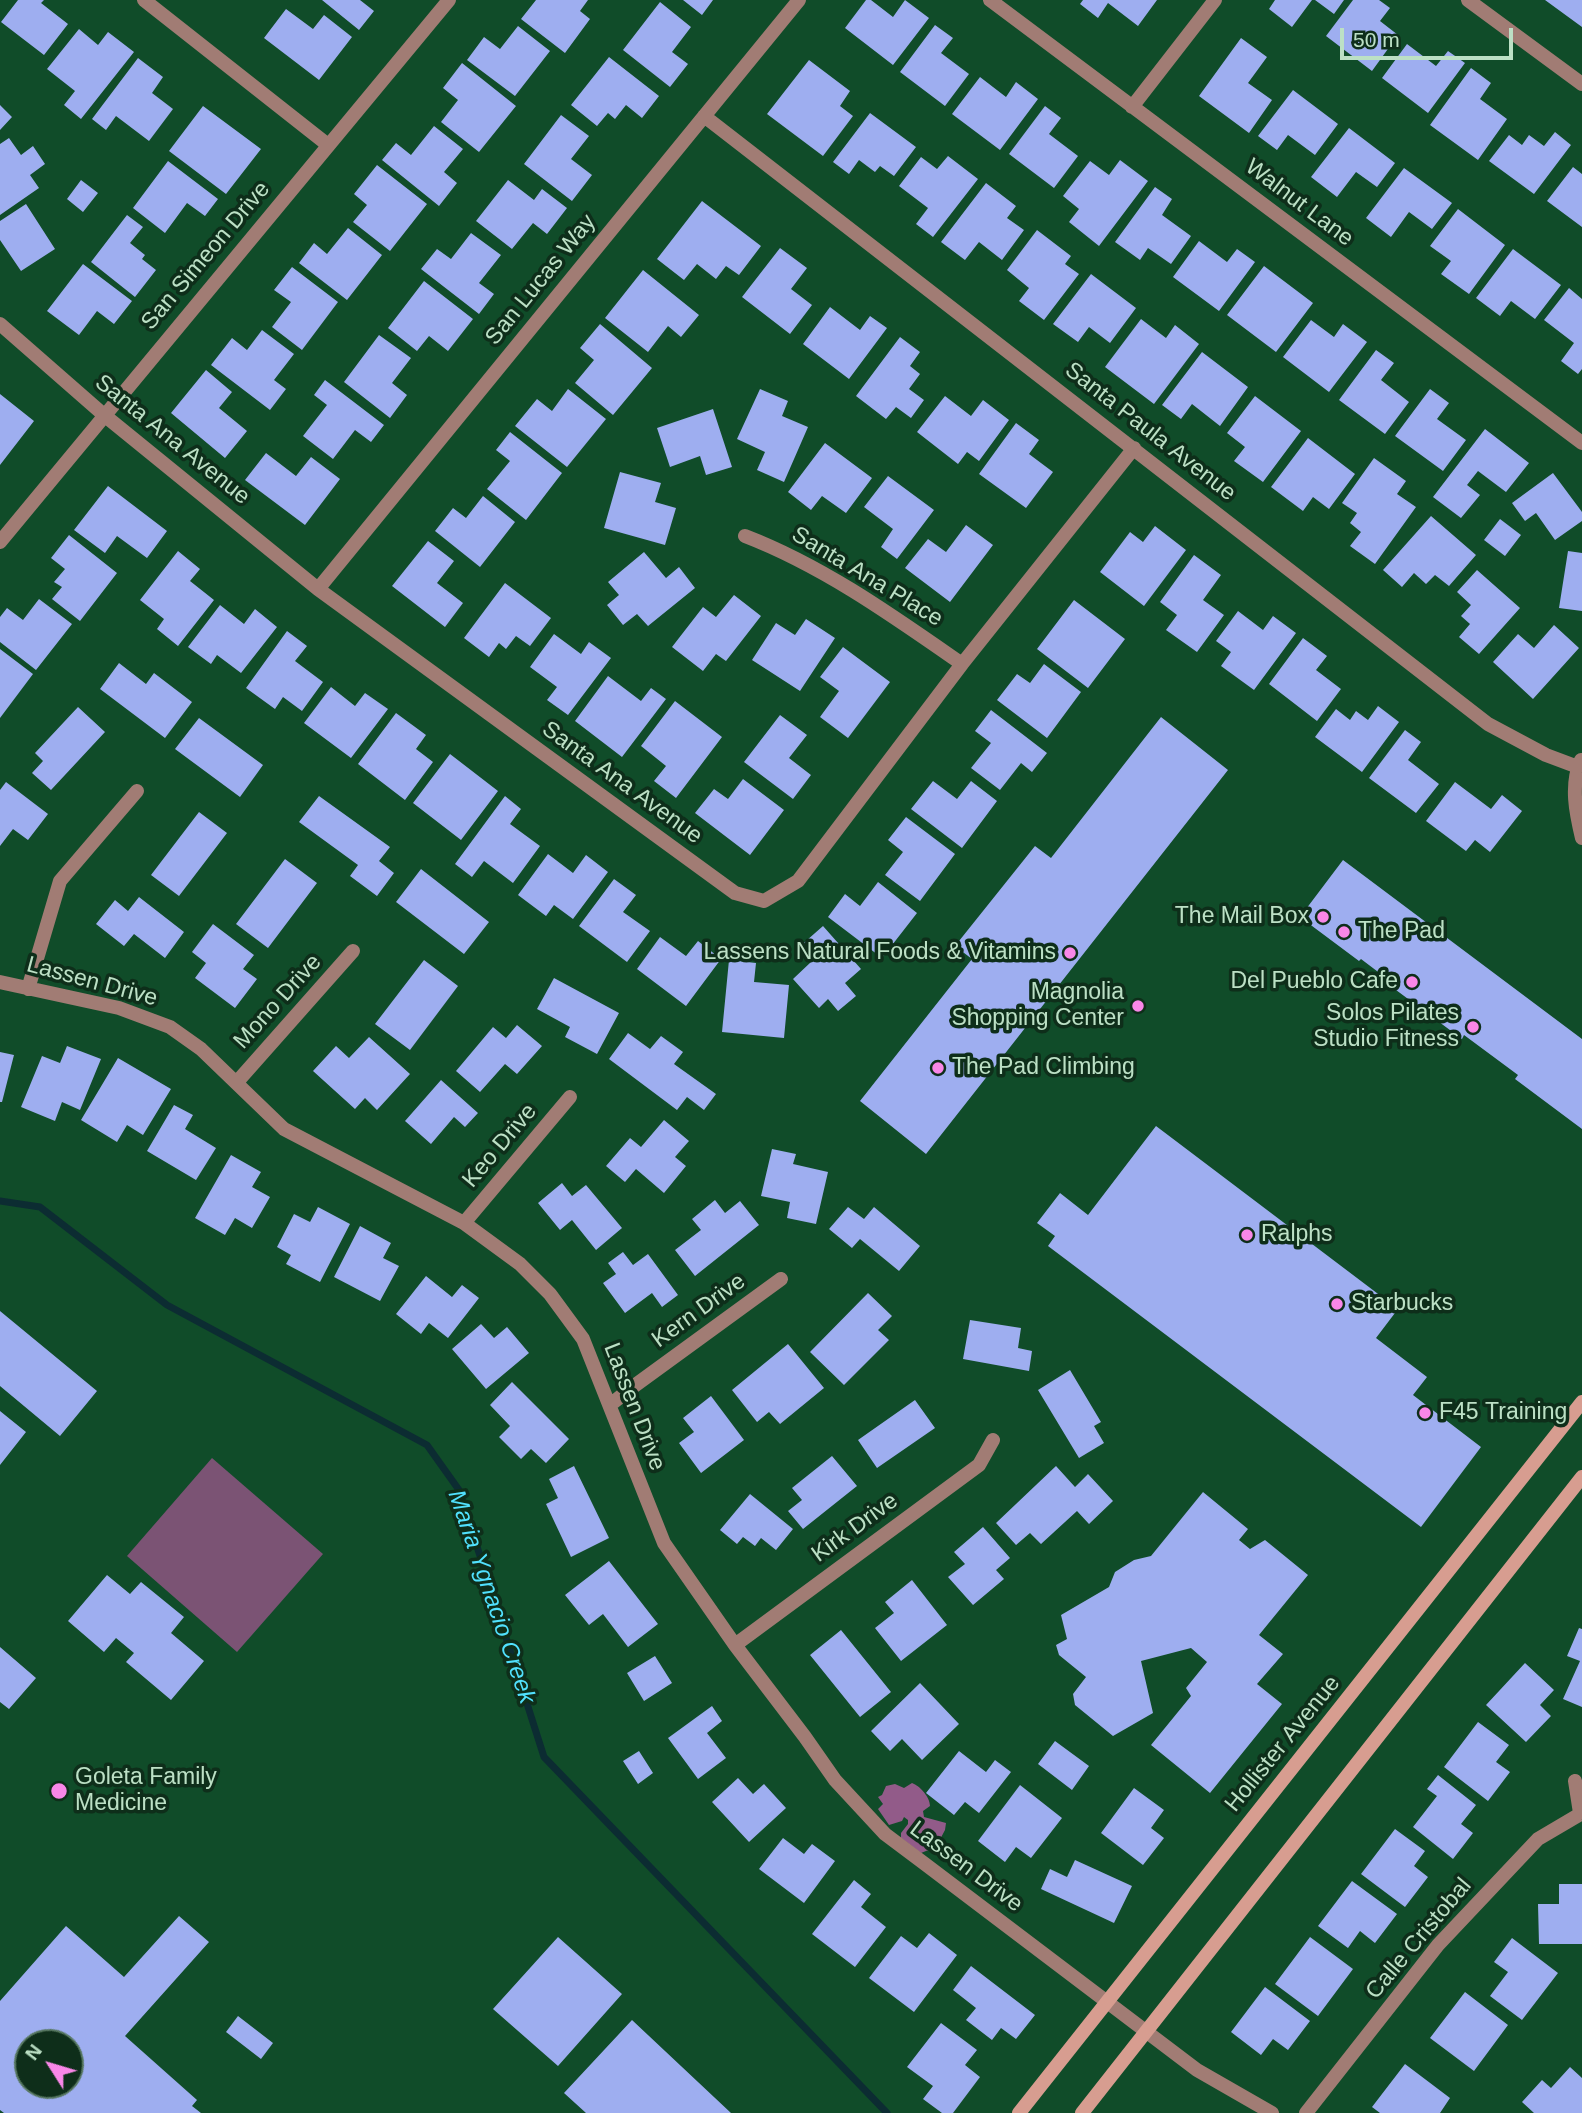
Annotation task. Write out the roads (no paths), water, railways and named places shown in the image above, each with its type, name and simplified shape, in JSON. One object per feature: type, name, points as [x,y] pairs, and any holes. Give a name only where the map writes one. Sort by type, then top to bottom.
[{"type":"main road","name":"Hollister Avenue","points":[[1019,2113],[1582,1402]]},
{"type":"main road","points":[[1082,2113],[1582,1477]]},
{"type":"street","points":[[144,0],[328,145]]},
{"type":"street","name":"San Simeon Drive","points":[[0,542],[449,0]]},
{"type":"street","name":"San Lucas Way","points":[[318,589],[799,0]]},
{"type":"street","name":"Walnut Lane","points":[[990,0],[1582,443]]},
{"type":"street","points":[[1132,107],[1215,0]]},
{"type":"street","points":[[1468,0],[1582,84]]},
{"type":"street","name":"Santa Paula Avenue","points":[[704,116],[1488,724],[1546,755],[1580,763]]},
{"type":"street","name":"Santa Ana Avenue","points":[[0,324],[104,415],[318,589],[735,893],[764,901],[798,881],[962,664],[1134,448]]},
{"type":"street","name":"Santa Ana Place","points":[[745,536],[779,549],[864,597],[962,664]]},
{"type":"street","points":[[1580,763],[1574,806],[1582,838]]},
{"type":"street","points":[[28,989],[60,881],[137,791]]},
{"type":"street","name":"Mono Drive","points":[[237,1082],[353,951]]},
{"type":"street","name":"Lassen Drive","points":[[0,982],[119,1008],[170,1027],[201,1049],[284,1129],[464,1223],[520,1264],[550,1294],[583,1339],[664,1544],[835,1780],[885,1834],[1146,2032],[1213,2080],[1272,2113]]},
{"type":"street","name":"Keo Drive","points":[[464,1223],[570,1097]]},
{"type":"street","name":"Kern Drive","points":[[610,1405],[781,1279]]},
{"type":"street","name":"Kirk Drive","points":[[735,1645],[979,1465],[993,1440]]},
{"type":"street","points":[[1575,1781],[1581,1813]]},
{"type":"street","name":"Calle Cristobal","points":[[1306,2113],[1438,1945],[1538,1839],[1581,1813]]},
{"type":"waterway","name":"Maria Ygnacio Creek","points":[[0,1201],[40,1207],[167,1305],[427,1445],[459,1490],[544,1757],[887,2113]]},
{"type":"place","name":"The Mail Box","points":[[1323,917]]},
{"type":"place","name":"The Pad","points":[[1344,932]]},
{"type":"place","name":"Lassens Natural Foods & Vitamins","points":[[1070,953]]},
{"type":"place","name":"Del Pueblo Cafe","points":[[1412,982]]},
{"type":"place","name":"Magnolia Shopping Center","points":[[1138,1006]]},
{"type":"place","name":"Solos Pilates Studio Fitness","points":[[1473,1027]]},
{"type":"place","name":"The Pad Climbing","points":[[938,1068]]},
{"type":"place","name":"Ralphs","points":[[1247,1235]]},
{"type":"place","name":"Starbucks","points":[[1337,1304]]},
{"type":"place","name":"F45 Training","points":[[1425,1413]]},
{"type":"place","name":"Goleta Family Medicine","points":[[59,1791]]}]
